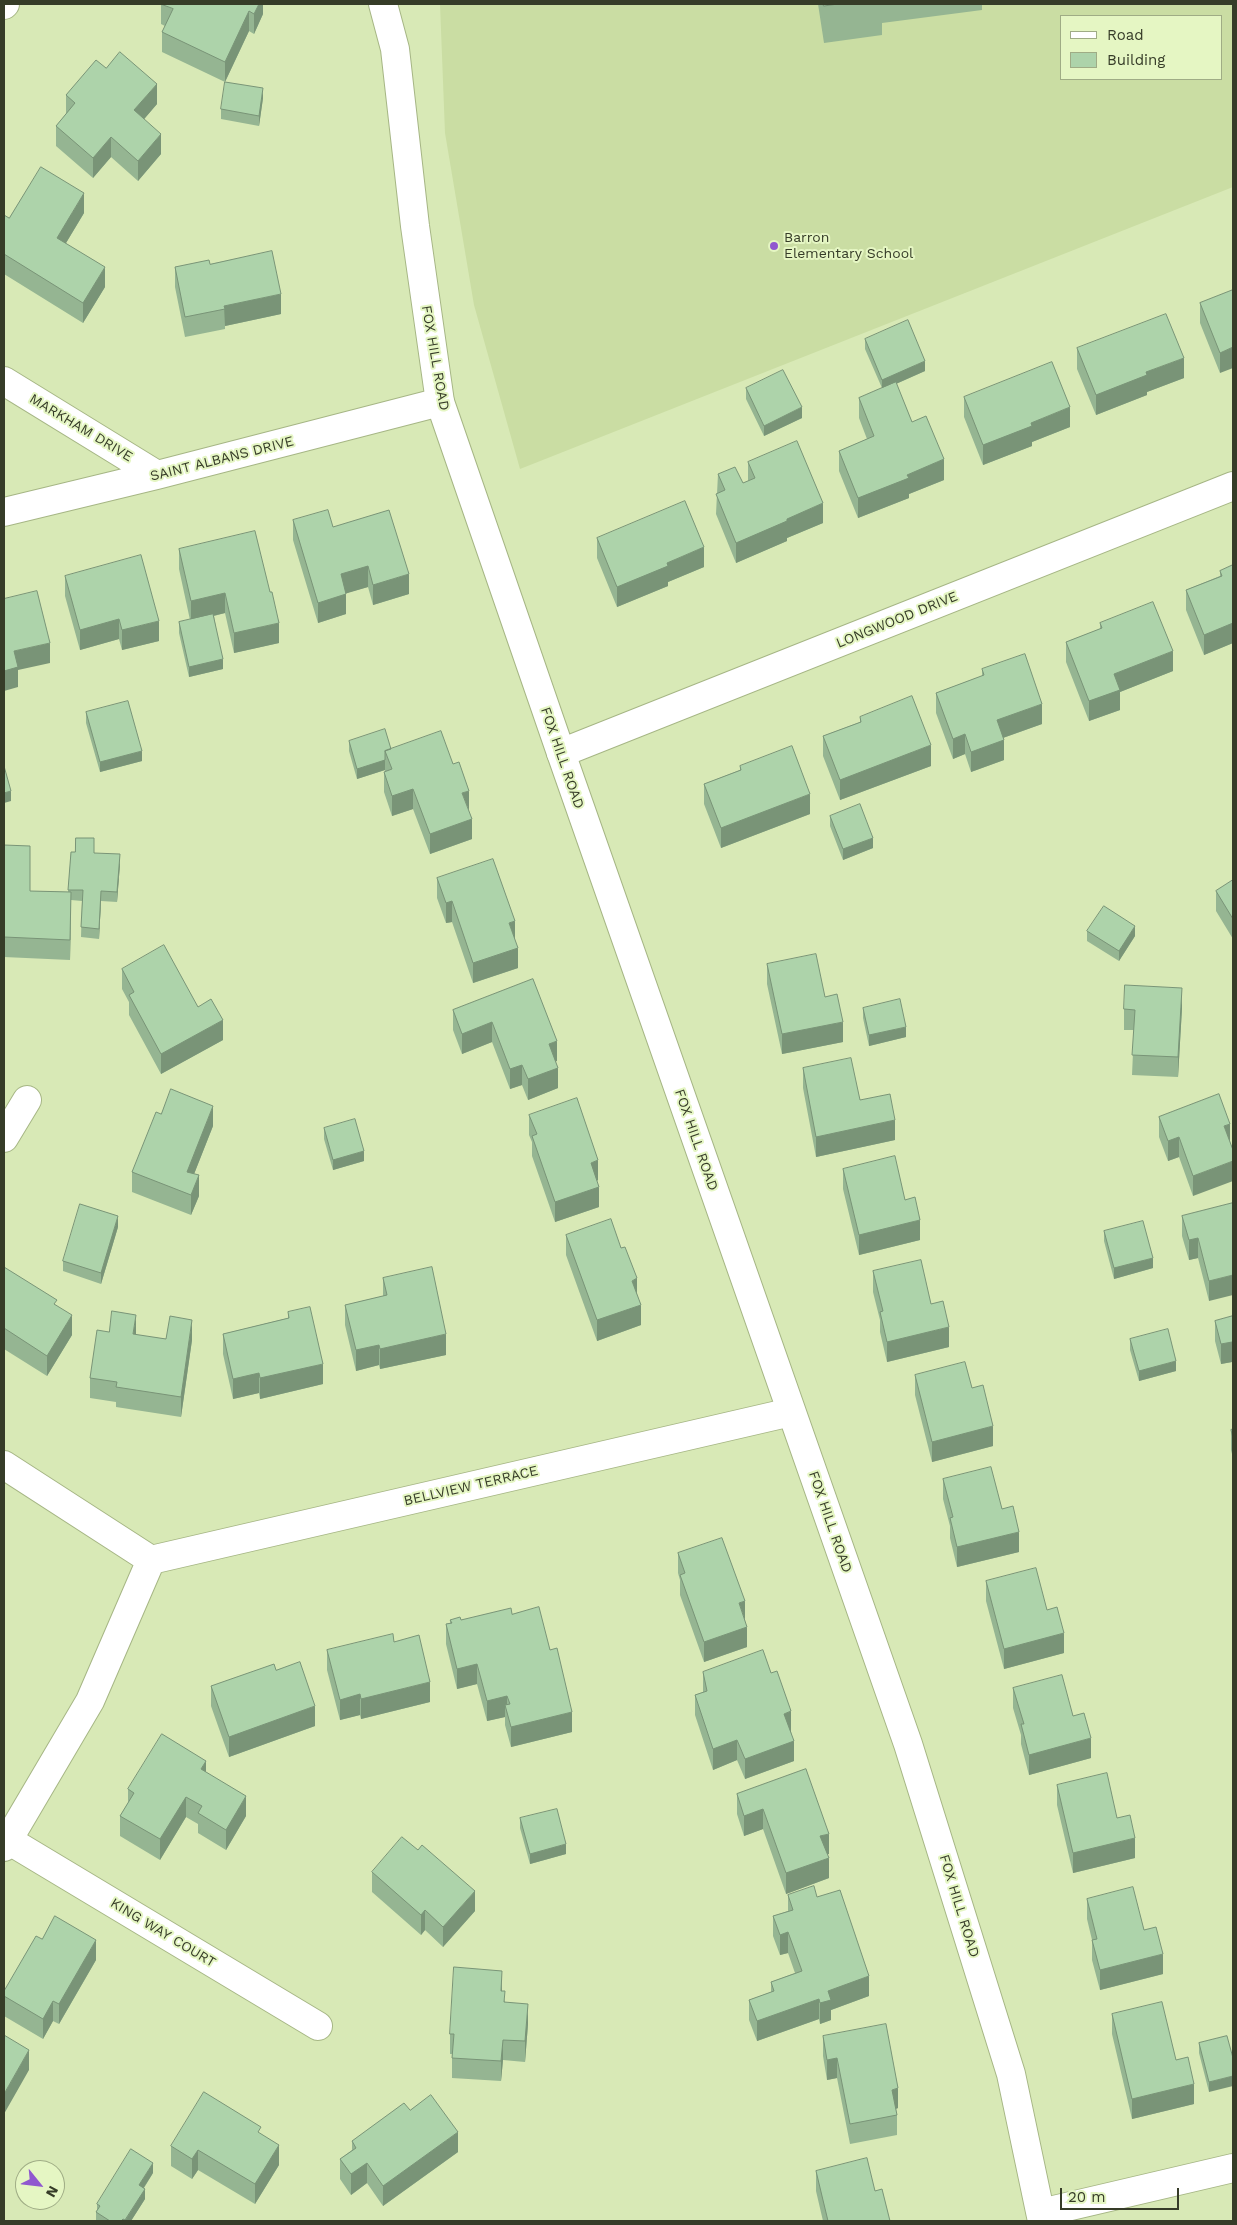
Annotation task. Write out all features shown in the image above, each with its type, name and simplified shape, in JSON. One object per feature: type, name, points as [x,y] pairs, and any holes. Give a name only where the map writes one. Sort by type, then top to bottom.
[{"type":"street","name":"FOX HILL ROAD","points":[[383,4],[395,50],[415,226],[440,402],[908,1744],[1008,2065],[1041,2217]]},
{"type":"street","name":"FOX HILL ROAD","points":[[395,50],[398,4]]},
{"type":"street","name":"MARKHAM DRIVE","points":[[4,381],[157,476]]},
{"type":"street","name":"SAINT ALBANS DRIVE","points":[[4,512],[157,476],[440,402]]},
{"type":"street","name":"LONGWOOD DRIVE","points":[[561,753],[1233,486]]},
{"type":"street","points":[[4,1138],[26,1100]]},
{"type":"street","name":"BELLVIEW TERRACE","points":[[151,1560],[791,1412]]},
{"type":"street","points":[[4,1465],[151,1560],[90,1701],[6,1844]]},
{"type":"street","name":"KING WAY COURT","points":[[6,1844],[318,2026]]},
{"type":"street","points":[[1041,2217],[1233,2168]]},
{"type":"shaded area","name":"Barron Elementary School","points":[[440,4],[1233,4],[1233,187],[520,469],[474,305],[445,133]]},
{"type":"building","points":[[161,4],[259,4],[254,14],[249,11],[225,62],[162,32],[173,9]]},
{"type":"building","points":[[120,52],[157,84],[134,110],[161,134],[138,161],[111,137],[93,158],[56,126],[75,103],[66,95],[96,60],[106,68]]},
{"type":"building","points":[[225,82],[263,88],[259,116],[221,109]]},
{"type":"building","points":[[41,167],[84,193],[57,238],[105,267],[83,303],[4,254],[4,215],[9,218]]},
{"type":"building","points":[[272,251],[281,294],[224,306],[225,309],[185,317],[175,267],[209,260],[210,264]]},
{"type":"building","points":[[1233,290],[1233,347],[1220,353],[1200,303]]},
{"type":"building","points":[[1166,314],[1184,358],[1146,372],[1147,375],[1096,395],[1077,348]]},
{"type":"building","points":[[908,320],[925,361],[882,380],[865,339]]},
{"type":"building","points":[[1052,362],[1070,407],[1031,423],[1032,426],[983,445],[964,397]]},
{"type":"building","points":[[783,370],[802,407],[764,426],[746,388]]},
{"type":"building","points":[[896,382],[912,422],[926,416],[944,459],[907,475],[909,478],[858,498],[839,451],[874,436],[859,398]]},
{"type":"building","points":[[797,441],[823,503],[736,543],[716,494],[725,490],[718,474],[735,467],[743,483],[755,478],[748,462]]},
{"type":"building","points":[[685,501],[704,547],[667,563],[668,566],[617,587],[597,538]]},
{"type":"building","points":[[328,510],[333,527],[389,510],[409,574],[373,585],[368,566],[341,574],[346,594],[318,603],[293,520]]},
{"type":"building","points":[[255,531],[279,623],[234,633],[225,593],[191,601],[179,549]]},
{"type":"building","points":[[141,555],[159,621],[122,630],[119,619],[80,630],[65,576]]},
{"type":"building","points":[[1233,565],[1233,623],[1204,635],[1186,590],[1222,576],[1220,571]]},
{"type":"building","points":[[37,591],[50,643],[14,651],[18,667],[4,671],[4,599]]},
{"type":"building","points":[[1153,602],[1173,651],[1114,674],[1120,690],[1089,701],[1066,642],[1102,628],[1100,623]]},
{"type":"building","points":[[213,614],[223,659],[189,667],[179,622]]},
{"type":"building","points":[[1025,654],[1042,704],[997,720],[1004,740],[971,752],[965,734],[953,739],[936,693],[984,675],[982,669]]},
{"type":"building","points":[[912,696],[931,745],[840,780],[823,736],[861,722],[860,717]]},
{"type":"building","points":[[128,701],[142,751],[100,762],[86,712]]},
{"type":"building","points":[[385,729],[391,749],[385,751],[385,760],[357,769],[349,741]]},
{"type":"building","points":[[441,731],[453,764],[459,762],[469,791],[462,793],[472,819],[430,834],[413,789],[392,796],[384,772],[392,769],[385,751]]},
{"type":"building","points":[[792,746],[810,794],[721,828],[704,784],[741,770],[740,766]]},
{"type":"building","points":[[4,766],[11,791],[4,793]]},
{"type":"building","points":[[860,804],[873,838],[843,849],[830,816]]},
{"type":"building","points":[[76,838],[94,838],[94,853],[120,854],[117,892],[101,891],[99,929],[81,927],[83,890],[68,890],[71,852],[75,852]]},
{"type":"building","points":[[4,845],[30,846],[30,891],[71,892],[70,940],[4,937]]},
{"type":"building","points":[[493,859],[515,921],[509,923],[518,948],[473,963],[452,901],[446,903],[437,878]]},
{"type":"building","points":[[1233,880],[1233,919],[1216,891]]},
{"type":"building","points":[[1104,906],[1135,926],[1119,951],[1087,931]]},
{"type":"building","points":[[164,945],[198,1007],[211,999],[223,1020],[161,1054],[129,995],[134,992],[122,969]]},
{"type":"building","points":[[816,954],[825,997],[837,994],[843,1022],[782,1034],[767,964]]},
{"type":"building","points":[[533,979],[557,1041],[549,1044],[558,1068],[528,1079],[522,1065],[510,1069],[492,1022],[462,1034],[453,1010]]},
{"type":"building","points":[[1125,985],[1182,988],[1178,1057],[1132,1055],[1135,1010],[1124,1009]]},
{"type":"building","points":[[900,999],[906,1027],[869,1035],[863,1008]]},
{"type":"building","points":[[851,1058],[860,1100],[890,1094],[895,1120],[816,1137],[803,1068]]},
{"type":"building","points":[[171,1089],[213,1106],[187,1172],[199,1175],[191,1195],[132,1172],[156,1112],[161,1114]]},
{"type":"building","points":[[1219,1094],[1230,1124],[1224,1126],[1233,1150],[1233,1161],[1193,1176],[1179,1137],[1168,1141],[1159,1117]]},
{"type":"building","points":[[577,1098],[598,1160],[591,1163],[599,1187],[555,1202],[532,1136],[537,1134],[529,1115]]},
{"type":"building","points":[[355,1119],[364,1151],[333,1160],[324,1128]]},
{"type":"building","points":[[895,1156],[905,1200],[915,1197],[920,1220],[859,1235],[843,1169]]},
{"type":"building","points":[[1233,1203],[1233,1275],[1209,1281],[1198,1238],[1189,1240],[1182,1216]]},
{"type":"building","points":[[80,1204],[118,1216],[101,1273],[63,1261]]},
{"type":"building","points":[[611,1219],[621,1248],[625,1247],[637,1278],[632,1281],[641,1305],[597,1320],[566,1235]]},
{"type":"building","points":[[1143,1221],[1153,1258],[1114,1268],[1104,1231]]},
{"type":"building","points":[[921,1260],[931,1304],[943,1301],[949,1327],[887,1342],[880,1312],[883,1311],[873,1271]]},
{"type":"building","points":[[4,1267],[57,1300],[54,1304],[72,1315],[47,1356],[4,1328]]},
{"type":"building","points":[[432,1267],[446,1334],[380,1349],[379,1345],[356,1350],[345,1305],[387,1295],[383,1278]]},
{"type":"building","points":[[310,1307],[323,1364],[260,1378],[259,1373],[233,1379],[223,1334],[289,1318],[288,1312]]},
{"type":"building","points":[[112,1311],[136,1315],[133,1334],[166,1339],[170,1316],[192,1320],[181,1397],[116,1387],[117,1382],[90,1378],[97,1330],[109,1332]]},
{"type":"building","points":[[1233,1316],[1233,1345],[1232,1342],[1221,1344],[1215,1321]]},
{"type":"building","points":[[1168,1329],[1176,1361],[1139,1371],[1130,1339]]},
{"type":"building","points":[[965,1362],[972,1388],[983,1385],[993,1426],[932,1442],[915,1375]]},
{"type":"building","points":[[991,1467],[1002,1509],[1013,1506],[1019,1532],[957,1547],[950,1518],[953,1517],[943,1479]]},
{"type":"building","points":[[722,1538],[745,1601],[739,1603],[747,1627],[704,1642],[680,1575],[685,1573],[678,1553]]},
{"type":"building","points":[[1036,1568],[1047,1610],[1057,1607],[1064,1633],[1004,1649],[986,1581]]},
{"type":"building","points":[[539,1607],[550,1650],[557,1648],[572,1712],[511,1727],[505,1705],[510,1704],[507,1696],[487,1701],[477,1664],[457,1669],[446,1624],[452,1623],[450,1620],[460,1617],[461,1620],[511,1608],[512,1614]]},
{"type":"building","points":[[393,1634],[394,1642],[419,1635],[430,1682],[361,1699],[360,1694],[340,1700],[327,1650]]},
{"type":"building","points":[[763,1650],[771,1673],[777,1671],[791,1711],[784,1714],[794,1741],[745,1759],[737,1740],[713,1749],[695,1695],[707,1691],[703,1672]]},
{"type":"building","points":[[300,1662],[315,1706],[229,1737],[211,1686],[274,1664],[276,1670]]},
{"type":"building","points":[[1062,1675],[1073,1716],[1084,1713],[1091,1738],[1029,1755],[1021,1724],[1024,1724],[1013,1688]]},
{"type":"building","points":[[162,1734],[206,1761],[201,1769],[246,1796],[226,1830],[198,1813],[202,1806],[186,1797],[160,1839],[120,1816],[134,1793],[128,1789]]},
{"type":"building","points":[[806,1769],[829,1834],[820,1836],[829,1858],[786,1873],[763,1809],[744,1816],[737,1794]]},
{"type":"building","points":[[1107,1773],[1117,1818],[1130,1815],[1135,1838],[1073,1853],[1057,1785]]},
{"type":"building","points":[[557,1809],[566,1844],[530,1854],[520,1818]]},
{"type":"building","points":[[402,1837],[418,1850],[422,1845],[475,1891],[443,1927],[425,1910],[421,1915],[372,1872]]},
{"type":"building","points":[[814,1886],[817,1897],[840,1890],[869,1976],[828,1991],[831,2000],[820,2003],[819,1999],[757,2021],[749,2000],[774,1991],[771,1982],[802,1971],[788,1932],[780,1935],[773,1916],[793,1910],[788,1895]]},
{"type":"building","points":[[1133,1887],[1144,1930],[1156,1927],[1163,1954],[1100,1970],[1092,1940],[1097,1939],[1087,1899]]},
{"type":"building","points":[[55,1916],[96,1940],[59,2004],[53,2001],[43,2019],[4,1996],[4,1991],[36,1936],[42,1939]]},
{"type":"building","points":[[454,1967],[502,1971],[501,1991],[505,1991],[504,2002],[528,2004],[525,2041],[503,2040],[501,2061],[452,2058],[454,2034],[450,2034]]},
{"type":"building","points":[[1162,2002],[1176,2060],[1188,2057],[1194,2084],[1132,2099],[1112,2014]]},
{"type":"building","points":[[886,2024],[898,2088],[892,2090],[897,2115],[850,2124],[837,2058],[827,2060],[823,2036]]},
{"type":"building","points":[[4,2035],[29,2050],[4,2094]]},
{"type":"building","points":[[1227,2036],[1233,2058],[1233,2076],[1209,2082],[1199,2043]]},
{"type":"building","points":[[204,2092],[261,2127],[258,2132],[279,2145],[255,2184],[198,2150],[192,2159],[171,2146]]},
{"type":"building","points":[[431,2095],[458,2132],[383,2186],[367,2163],[351,2174],[340,2159],[356,2148],[352,2141],[404,2103],[410,2110]]},
{"type":"building","points":[[131,2149],[153,2163],[139,2185],[145,2189],[125,2220],[110,2221],[96,2212],[100,2206],[97,2204]]},
{"type":"building","points":[[867,2158],[875,2191],[882,2189],[890,2221],[828,2221],[816,2171]]},
{"type":"place","name":"Barron Elementary School","points":[[774,246]]}]
